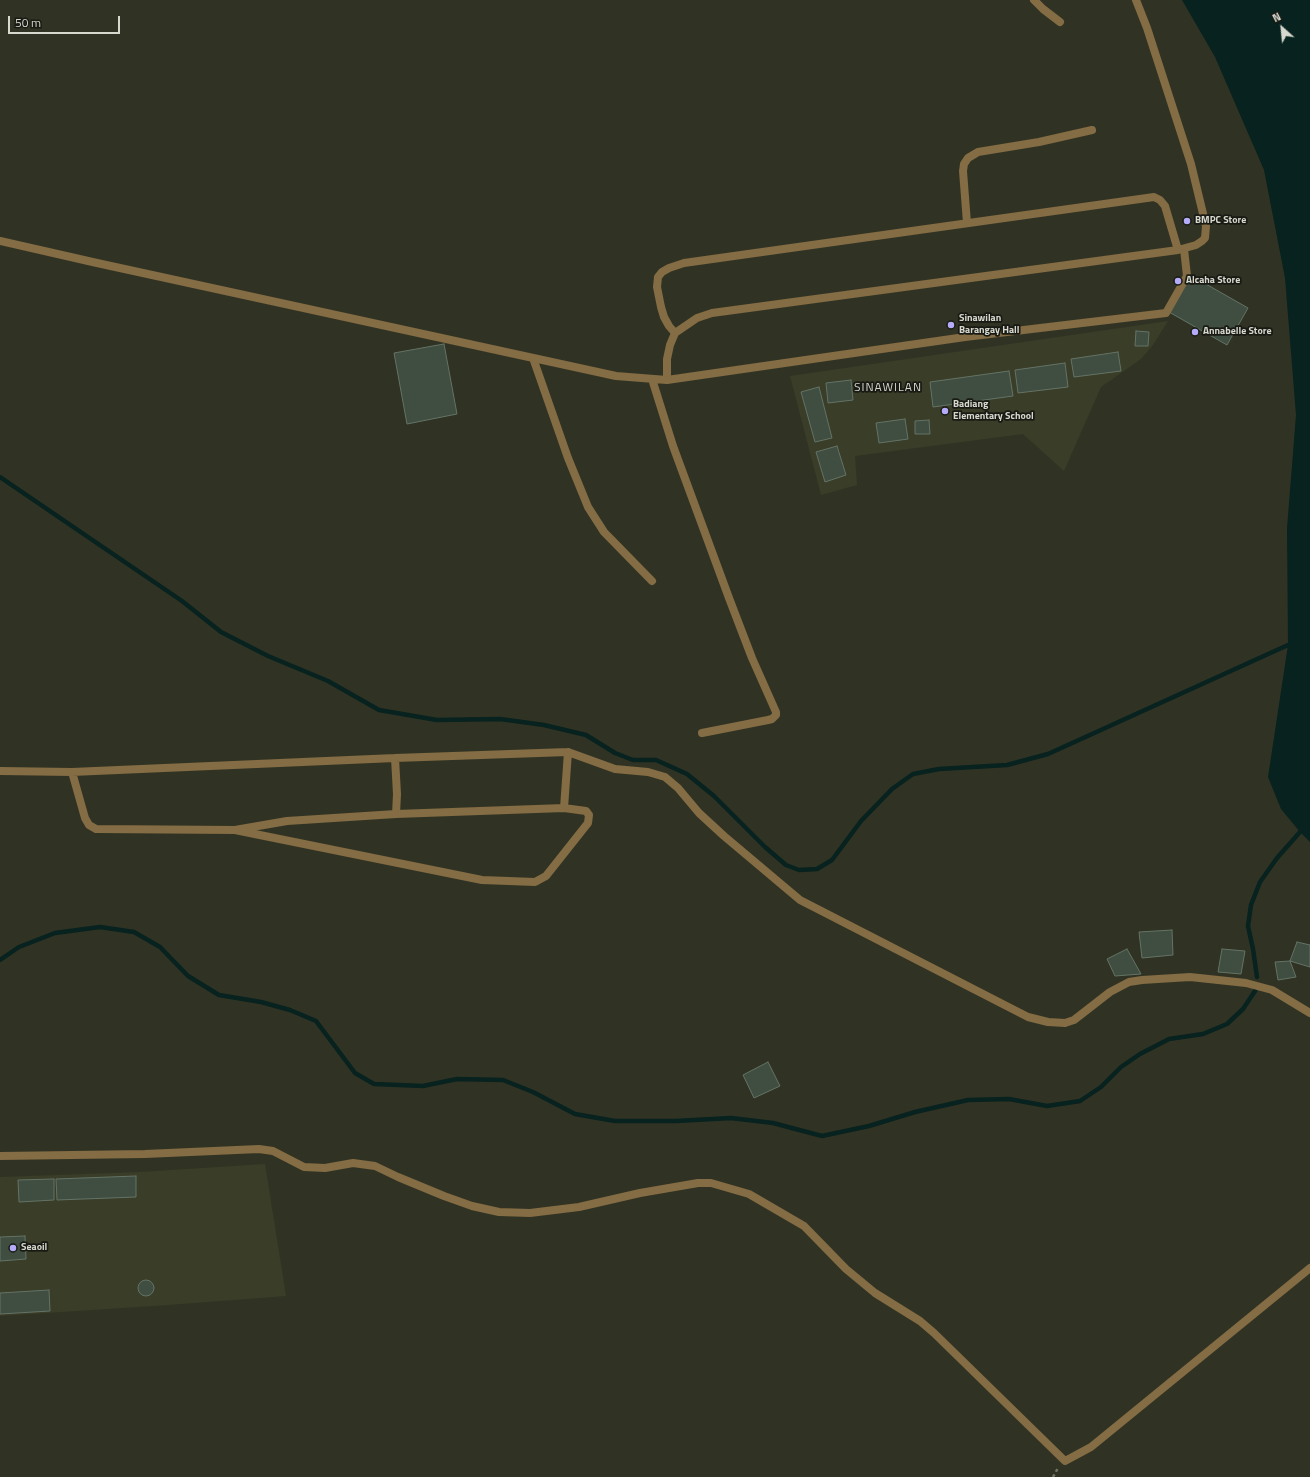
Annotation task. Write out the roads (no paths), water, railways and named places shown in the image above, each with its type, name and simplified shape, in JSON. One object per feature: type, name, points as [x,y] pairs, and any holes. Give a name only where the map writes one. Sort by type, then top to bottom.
[{"type":"street","points":[[1034,0],[1060,22]]},
{"type":"street","points":[[667,380],[667,359],[670,345],[675,333],[697,318],[712,313],[1181,250],[1196,245],[1202,241],[1205,238],[1206,226],[1191,164],[1147,28],[1136,0]]},
{"type":"street","points":[[967,223],[963,171],[964,164],[968,158],[978,152],[1039,142],[1092,130]]},
{"type":"street","points":[[0,241],[616,376],[667,380],[965,337],[1166,313],[1187,276],[1181,250],[1165,206],[1160,200],[1154,197],[684,263],[669,268],[662,272],[658,277],[657,287],[660,307],[669,326],[675,333]]},
{"type":"street","points":[[533,358],[568,458],[588,507],[604,532],[652,581]]},
{"type":"street","points":[[652,379],[673,446],[752,658],[776,712],[776,715],[772,719],[702,732]]},
{"type":"street","points":[[564,808],[568,752]]},
{"type":"street","points":[[0,771],[72,772],[568,752],[615,769],[648,772],[666,777],[678,788],[699,813],[724,836],[800,900],[1028,1017],[1048,1022],[1065,1023],[1074,1020],[1110,992],[1129,982],[1190,977],[1246,983],[1272,990],[1310,1013]]},
{"type":"street","points":[[394,758],[397,794],[396,814]]},
{"type":"street","points":[[72,772],[84,818],[89,825],[96,829],[235,830],[287,821],[396,814],[564,808],[586,811],[589,815],[588,823],[546,876],[535,882],[482,880],[235,830]]},
{"type":"street","points":[[0,1156],[145,1154],[259,1149],[273,1151],[304,1167],[325,1168],[353,1163],[375,1166],[444,1196],[472,1206],[499,1212],[530,1213],[579,1206],[698,1183],[711,1183],[749,1194],[804,1226],[846,1269],[875,1294],[920,1321],[934,1333],[1065,1461],[1090,1447],[1310,1268]]},
{"type":"water","points":[[1182,0],[1310,0],[1310,842],[1281,809],[1268,777],[1288,645],[1287,528],[1296,415],[1285,278],[1264,170],[1215,57]]},
{"type":"waterway","points":[[0,477],[182,601],[221,632],[268,656],[328,681],[379,710],[437,720],[500,719],[544,725],[586,735],[615,753],[633,760],[656,760],[687,774],[714,796],[765,847],[786,865],[799,870],[817,869],[832,860],[861,821],[892,789],[913,774],[939,769],[1007,765],[1048,754],[1288,645]]},
{"type":"waterway","points":[[1257,977],[1248,926],[1251,905],[1260,882],[1277,858],[1300,832]]},
{"type":"waterway","points":[[0,960],[19,947],[55,933],[100,927],[134,932],[160,947],[188,976],[219,995],[261,1002],[290,1010],[316,1021],[355,1073],[374,1084],[423,1086],[457,1079],[503,1080],[533,1092],[575,1114],[615,1121],[676,1121],[731,1118],[773,1123],[822,1136],[869,1126],[915,1112],[968,1100],[1009,1099],[1047,1106],[1080,1101],[1101,1087],[1121,1067],[1140,1054],[1169,1039],[1203,1034],[1227,1024],[1243,1009],[1255,991]]},
{"type":"place","name":"BMPC Store","points":[[1187,221]]},
{"type":"place","name":"Alcaha Store","points":[[1178,281]]},
{"type":"place","name":"Sinawilan Barangay Hall","points":[[951,325]]},
{"type":"place","name":"Annabelle Store","points":[[1195,332]]},
{"type":"place","name":"Badiang Elementary School","points":[[945,411]]},
{"type":"place","name":"Seaoil","points":[[13,1248]]},
{"type":"district","name":"SINAWILAN","points":[[888,388]]}]
